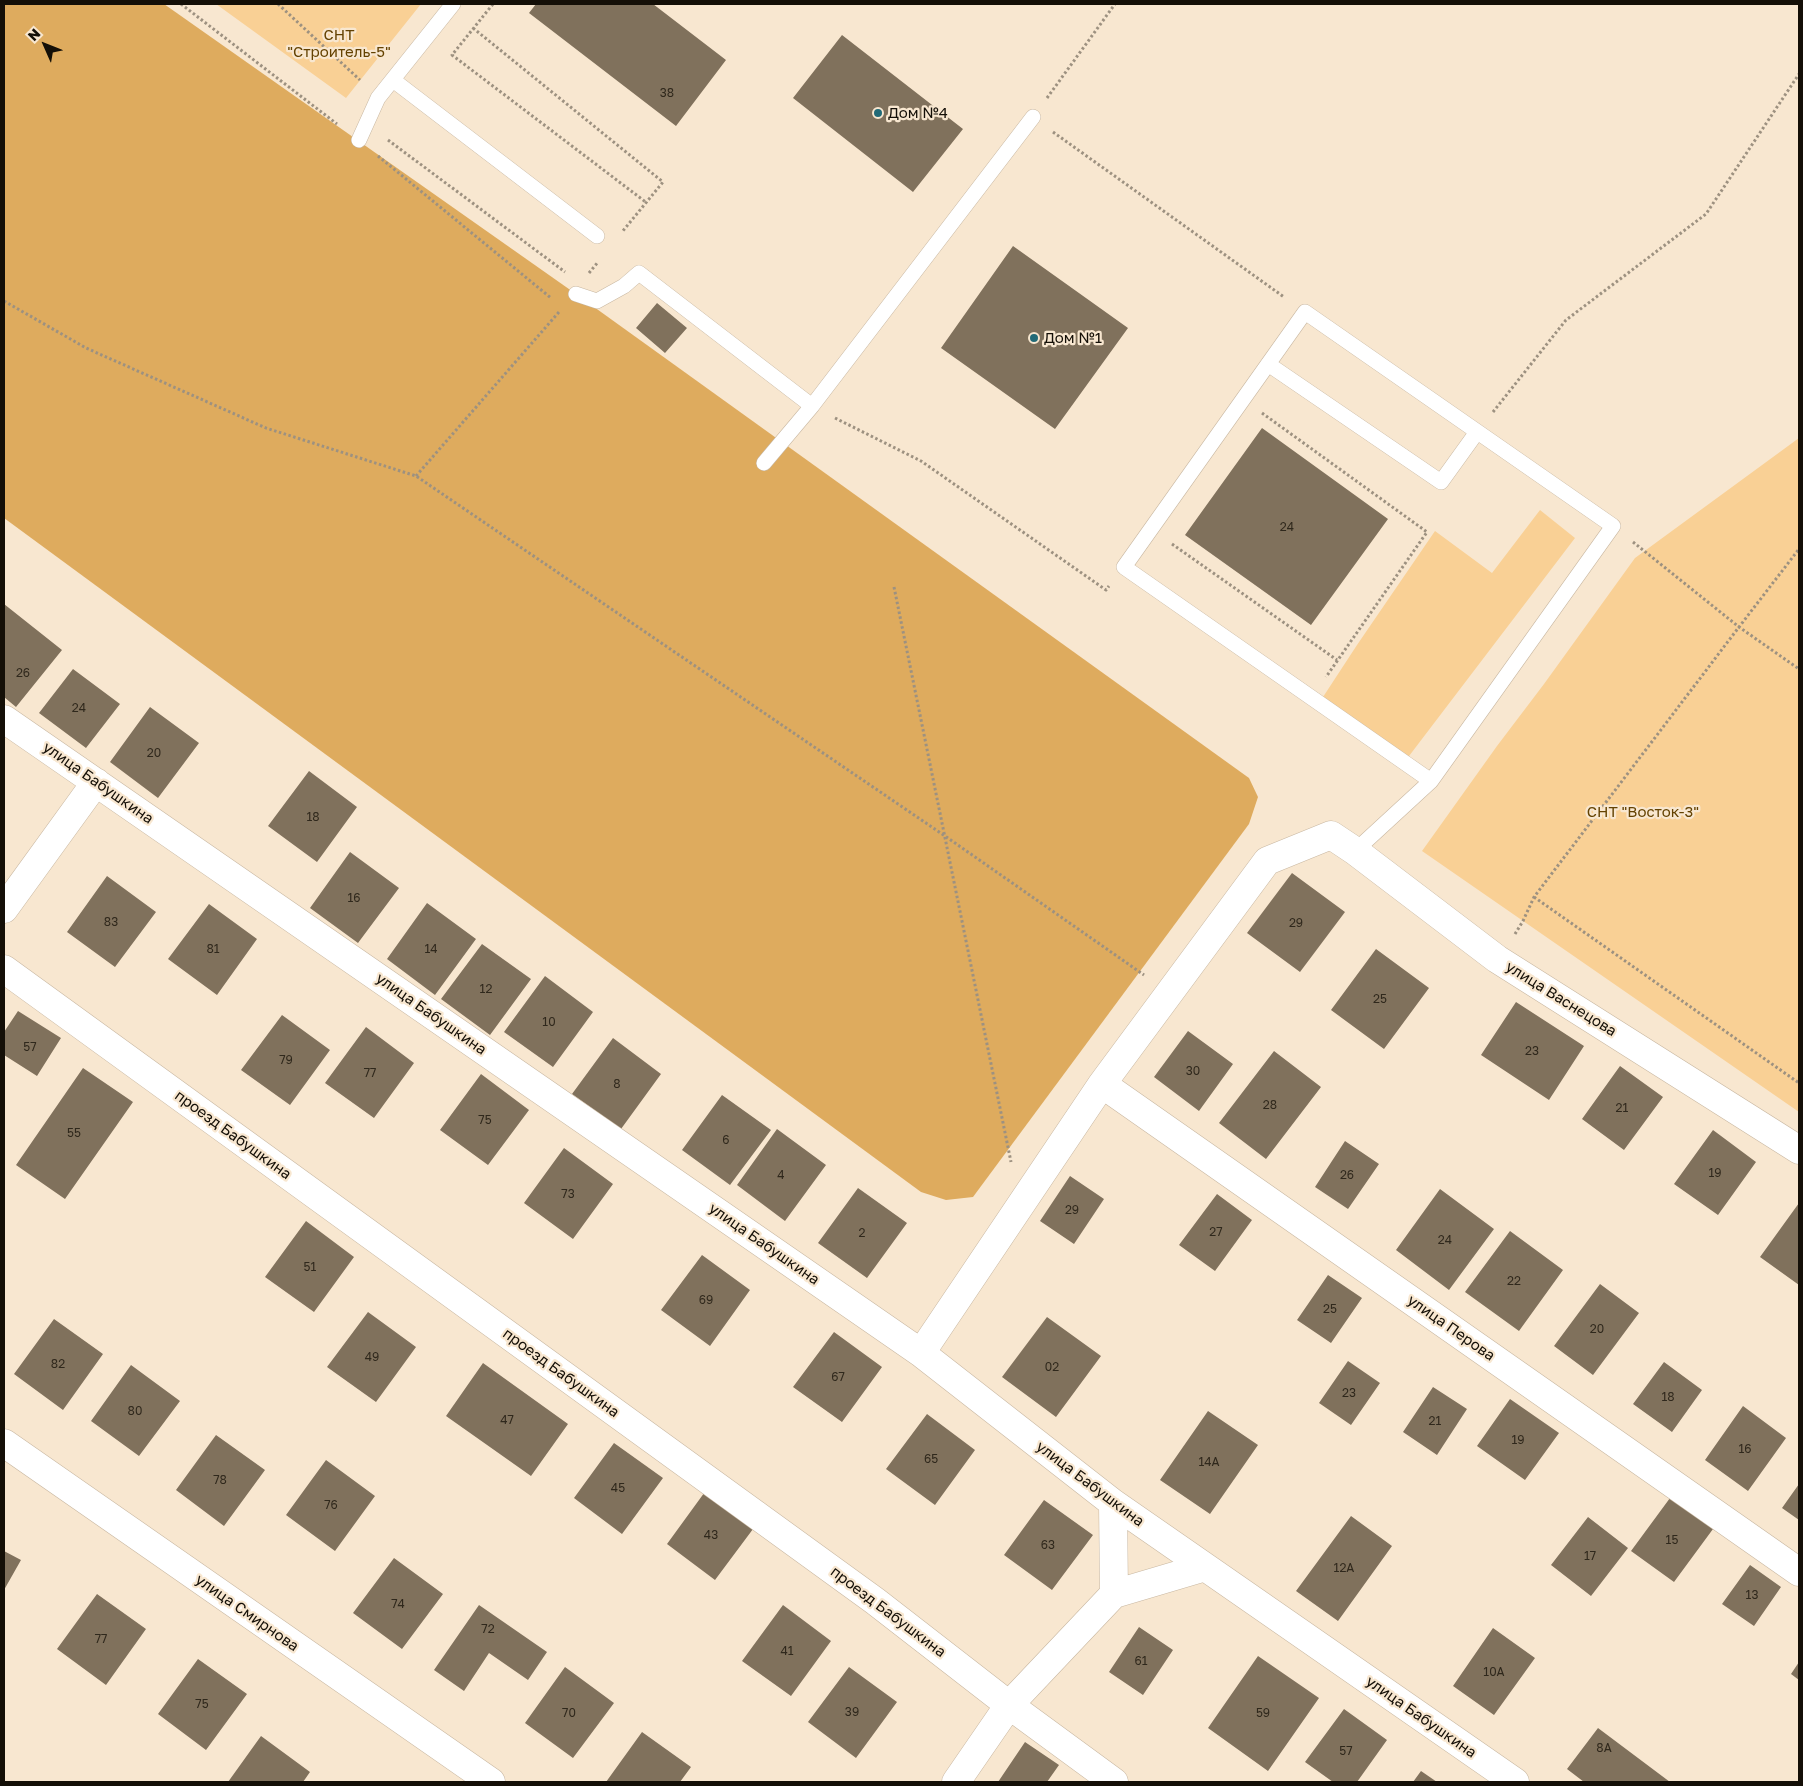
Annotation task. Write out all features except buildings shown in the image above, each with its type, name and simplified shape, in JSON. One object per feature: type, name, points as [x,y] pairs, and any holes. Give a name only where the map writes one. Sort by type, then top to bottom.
[{"type":"street","name":"улица Бабушкина","points":[[4,719],[921,1353],[1112,1503],[1514,1782]]},
{"type":"street","points":[[4,909],[96,782]]},
{"type":"street","name":"улица Васнецова","points":[[1170,993],[1267,861],[1330,835],[1355,851],[1497,959],[1799,1150]]},
{"type":"street","name":"проезд Бабушкина","points":[[4,969],[875,1601],[1009,1705],[1114,1782]]},
{"type":"street","points":[[921,1353],[1102,1084],[1170,993]]},
{"type":"street","name":"улица Перова","points":[[1102,1084],[1799,1572]]},
{"type":"street","name":"улица Смирнова","points":[[4,1444],[491,1782]]},
{"type":"street","points":[[1112,1503],[1114,1594]]},
{"type":"street","points":[[956,1782],[1009,1705],[1114,1594],[1205,1567]]},
{"type":"lane","points":[[359,140],[378,98],[453,4]]},
{"type":"lane","points":[[393,80],[597,236]]},
{"type":"lane","points":[[764,463],[812,406],[1033,117]]},
{"type":"lane","points":[[576,294],[597,301],[624,286],[639,273],[812,406]]},
{"type":"lane","points":[[1355,851],[1431,781],[1613,526],[1305,312],[1124,567],[1431,781]]},
{"type":"lane","points":[[1268,364],[1441,482],[1477,432]]},
{"type":"path","points":[[278,4],[378,98],[390,114],[388,140],[573,278]]},
{"type":"path","points":[[493,4],[452,55],[647,203]]},
{"type":"path","points":[[1115,4],[1033,117],[1305,312]]},
{"type":"path","points":[[474,28],[663,182],[621,234]]},
{"type":"path","points":[[1477,432],[1566,320],[1706,214],[1799,74]]},
{"type":"path","points":[[584,279],[602,256]]},
{"type":"path","points":[[4,301],[86,348],[266,428],[416,476],[945,836],[1170,993]]},
{"type":"path","points":[[416,476],[563,308]]},
{"type":"path","points":[[1243,399],[1427,532],[1312,698]]},
{"type":"path","points":[[812,406],[921,461],[1106,590],[1124,567]]},
{"type":"path","points":[[1613,526],[1739,627],[1799,669]]},
{"type":"path","points":[[1166,540],[1337,660]]},
{"type":"path","points":[[1497,959],[1523,921],[1534,897],[1799,550]]},
{"type":"path","points":[[894,588],[1020,1207]]},
{"type":"path","points":[[1534,897],[1799,1083]]},
{"type":"green space","name":"СНТ \"Строитель-5\"","points":[[216,4],[421,4],[346,98]]},
{"type":"green space","name":"СНТ \"Восток-3\"","points":[[1799,438],[1799,1112],[1422,851],[1635,558]]},
{"type":"green space","points":[[1540,510],[1575,538],[1406,760],[1323,697],[1435,531],[1492,573]]},
{"type":"shaded area","points":[[4,4],[164,4],[576,294],[1249,778],[1258,797],[1249,824],[973,1197],[946,1200],[921,1192],[4,518]]},
{"type":"place","name":"Дом №4","points":[[878,113]]},
{"type":"place","name":"Дом №1","points":[[1034,338]]}]
